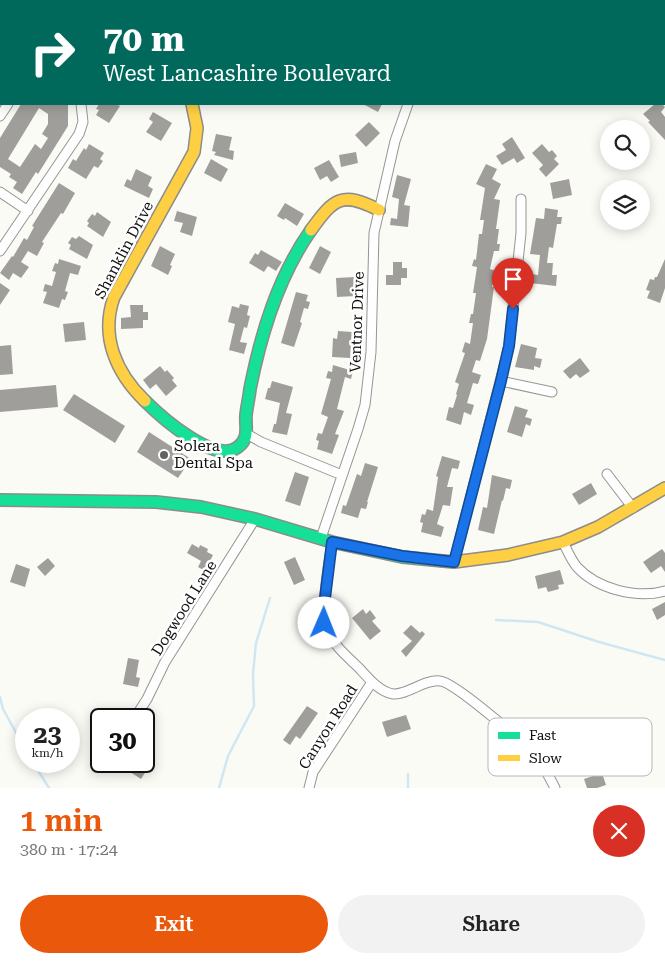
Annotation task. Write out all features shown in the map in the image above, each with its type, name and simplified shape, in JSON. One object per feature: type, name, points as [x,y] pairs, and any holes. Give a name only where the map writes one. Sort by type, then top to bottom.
[{"type":"street","points":[[0,116],[7,105]]},
{"type":"street","points":[[0,251],[79,134],[83,122],[81,105]]},
{"type":"street","name":"Shanklin Drive","points":[[192,105],[197,128],[194,152],[114,297],[108,317],[108,338],[119,367],[142,397],[166,419],[202,444],[222,452],[230,451],[243,442],[247,434]]},
{"type":"street","name":"Ventnor Drive","points":[[408,105],[395,140],[374,233],[371,352],[368,382],[358,429],[342,475],[327,540],[324,623],[336,644],[372,682],[383,690],[393,694],[402,693],[422,684],[440,681],[456,688],[493,718]]},
{"type":"street","points":[[0,192],[28,211]]},
{"type":"street","points":[[342,475],[247,434],[246,417],[262,337],[276,293],[296,254],[311,231],[331,206],[337,202],[350,199],[379,210]]},
{"type":"street","points":[[454,562],[509,346],[521,233],[521,199]]},
{"type":"street","points":[[501,381],[552,392]]},
{"type":"street","points":[[607,474],[633,508]]},
{"type":"street","points":[[0,500],[156,502],[201,507],[256,519],[327,540],[402,556],[454,562],[508,555],[563,542],[598,527],[665,488]]},
{"type":"street","name":"Dogwood Lane","points":[[141,708],[165,662],[256,519]]},
{"type":"street","points":[[563,542],[576,566],[603,584],[631,594],[654,594],[665,591]]},
{"type":"street","name":"Canyon Road","points":[[308,788],[313,772],[372,682]]},
{"type":"street","name":"Ventnor Drive","points":[[548,776],[555,788]]},
{"type":"building","points":[[20,105],[68,105],[68,126],[38,174],[36,172],[22,194],[13,188],[17,182],[9,177],[11,174],[0,167],[0,138]],"holes":[[[39,108],[48,114],[48,124],[42,134],[48,138],[41,149],[35,144],[20,167],[8,159]]]},
{"type":"building","points":[[98,105],[120,106],[109,123],[96,115],[99,110],[96,109]]},
{"type":"building","points":[[365,105],[382,105],[378,112]]},
{"type":"building","points":[[654,105],[663,105],[665,107],[661,112],[665,117],[665,140],[650,124],[649,120],[643,114]]},
{"type":"building","points":[[153,112],[172,123],[161,141],[146,132],[153,122],[149,119]]},
{"type":"building","points":[[369,122],[380,133],[366,147],[355,135]]},
{"type":"building","points":[[216,134],[232,137],[229,150],[234,151],[233,160],[214,155],[216,152],[212,151]]},
{"type":"building","points":[[512,137],[525,158],[517,163],[514,158],[502,165],[496,156],[506,150],[502,144]]},
{"type":"building","points":[[89,144],[104,153],[100,159],[103,161],[98,168],[94,166],[86,179],[68,168],[73,159],[76,161],[84,148],[86,150]]},
{"type":"building","points":[[542,144],[549,152],[552,150],[557,156],[554,159],[559,164],[546,177],[539,169],[543,165],[532,153]]},
{"type":"building","points":[[356,152],[358,163],[341,167],[339,155]]},
{"type":"building","points":[[211,159],[228,169],[221,182],[204,173]]},
{"type":"building","points":[[329,160],[339,177],[331,182],[327,176],[320,180],[314,168]]},
{"type":"building","points":[[486,164],[497,169],[492,179],[501,184],[494,199],[500,200],[496,229],[499,229],[497,244],[500,244],[499,251],[494,251],[490,269],[496,271],[492,287],[494,287],[487,339],[480,361],[476,360],[472,372],[481,375],[478,384],[473,383],[467,403],[474,405],[471,415],[464,412],[461,425],[446,420],[449,407],[453,408],[457,395],[459,384],[455,382],[465,353],[462,352],[465,342],[470,344],[473,323],[469,323],[471,314],[473,314],[476,293],[473,293],[477,267],[472,266],[474,259],[476,260],[479,234],[482,234],[484,220],[480,220],[485,188],[476,184]]},
{"type":"building","points":[[136,169],[152,177],[148,186],[153,189],[149,198],[124,186],[127,179],[131,181]]},
{"type":"building","points":[[397,175],[411,179],[404,205],[410,206],[408,227],[390,225],[391,218],[397,219],[399,199],[392,197]]},
{"type":"building","points":[[569,179],[572,195],[553,199],[550,183]]},
{"type":"building","points":[[59,183],[75,193],[63,214],[61,213],[42,242],[44,243],[37,256],[28,251],[21,262],[29,267],[21,278],[13,273],[9,280],[0,273],[13,257],[24,238],[27,240],[34,227],[32,226]]},
{"type":"building","points":[[285,203],[304,214],[297,226],[285,218],[284,220],[277,216]]},
{"type":"building","points":[[545,208],[558,210],[557,217],[562,217],[561,224],[557,224],[553,248],[549,247],[547,263],[553,263],[552,275],[557,275],[556,286],[530,283],[531,274],[538,275],[540,255],[530,254],[536,218],[544,219]]},
{"type":"building","points":[[177,211],[197,217],[192,236],[180,232],[183,223],[174,221]]},
{"type":"building","points":[[97,212],[111,222],[103,237],[87,226],[89,223],[87,221],[92,214],[95,216]]},
{"type":"building","points":[[79,236],[93,245],[87,259],[69,249],[71,245],[68,243],[72,237],[76,239]]},
{"type":"building","points":[[160,246],[175,254],[168,275],[151,266]]},
{"type":"building","points":[[320,246],[331,252],[320,274],[309,268]]},
{"type":"building","points":[[261,250],[282,262],[276,271],[268,266],[264,272],[249,263],[255,253],[258,255]]},
{"type":"building","points":[[59,259],[81,266],[78,275],[70,273],[65,291],[68,292],[65,300],[62,299],[59,308],[43,303],[47,292],[43,291],[45,284],[52,286],[56,272],[52,271],[55,263],[58,264]]},
{"type":"building","points":[[665,259],[665,288],[660,303],[647,298],[650,291],[646,290],[650,279],[654,280],[657,277]]},
{"type":"building","points":[[393,262],[402,262],[402,268],[407,268],[407,278],[401,278],[401,285],[386,285],[386,275],[393,275]]},
{"type":"building","points":[[355,277],[356,296],[337,297],[336,278]]},
{"type":"building","points":[[0,283],[10,290],[0,305]]},
{"type":"building","points":[[296,292],[308,295],[306,301],[310,302],[308,309],[304,308],[300,322],[302,323],[294,347],[281,343]]},
{"type":"building","points":[[240,304],[249,306],[247,315],[250,316],[247,328],[244,327],[240,342],[247,343],[244,354],[229,350],[235,324],[228,322],[232,306],[239,308]]},
{"type":"building","points":[[130,305],[143,305],[143,312],[148,312],[148,320],[143,320],[143,328],[121,329],[121,318],[131,317]]},
{"type":"building","points":[[84,322],[86,340],[65,342],[63,324]]},
{"type":"building","points":[[338,331],[352,332],[350,358],[332,357],[333,338],[337,339]]},
{"type":"building","points":[[521,344],[537,348],[535,358],[542,359],[540,368],[534,366],[534,370],[515,367]]},
{"type":"building","points":[[11,345],[13,374],[0,375],[0,346]]},
{"type":"building","points":[[580,358],[590,371],[580,378],[576,374],[570,379],[563,371]]},
{"type":"building","points":[[333,365],[353,371],[351,379],[345,377],[337,409],[344,411],[335,434],[339,435],[332,454],[317,449],[319,441],[316,440],[318,433],[322,434],[328,417],[321,414],[331,379],[326,378],[328,371],[332,372]]},
{"type":"building","points":[[160,366],[165,372],[167,370],[174,378],[172,380],[177,386],[166,396],[156,384],[150,389],[143,380]]},
{"type":"building","points":[[272,381],[293,387],[286,413],[292,414],[287,435],[272,432],[274,424],[276,424],[280,403],[265,399]]},
{"type":"building","points":[[56,385],[58,407],[0,412],[0,390]]},
{"type":"building","points":[[74,394],[125,426],[115,443],[63,410]]},
{"type":"building","points":[[515,406],[528,410],[525,417],[532,419],[530,426],[526,424],[522,437],[507,432]]},
{"type":"building","name":"Solera Dental Spa","points":[[149,432],[191,459],[178,478],[137,452]]},
{"type":"building","points":[[442,456],[460,461],[458,469],[452,468],[447,487],[453,487],[450,506],[443,505],[437,524],[444,527],[441,537],[421,532],[423,523],[420,522],[422,514],[425,515],[427,509],[433,511],[438,477],[436,476]]},
{"type":"building","points":[[365,463],[378,467],[366,509],[361,508],[358,518],[341,513],[343,505],[346,506],[357,474],[361,476]]},
{"type":"building","points":[[295,472],[309,477],[300,506],[285,501]]},
{"type":"building","points":[[492,475],[512,480],[510,489],[506,488],[502,500],[494,534],[478,530],[483,507],[487,508]]},
{"type":"building","points":[[591,483],[597,494],[579,505],[572,494]]},
{"type":"building","points":[[192,544],[199,548],[200,545],[208,549],[207,552],[213,555],[205,571],[198,567],[201,561],[187,553]]},
{"type":"building","points":[[662,549],[665,553],[665,572],[661,566],[651,573],[643,562]]},
{"type":"building","points":[[295,557],[305,580],[294,585],[284,562]]},
{"type":"building","points":[[48,558],[55,566],[45,576],[37,567]]},
{"type":"building","points":[[16,564],[30,569],[25,587],[10,582]]},
{"type":"building","points":[[560,570],[564,584],[558,585],[559,589],[548,592],[546,587],[538,589],[535,576]]},
{"type":"building","points":[[665,602],[665,615],[657,620],[652,609]]},
{"type":"building","points":[[363,609],[366,614],[370,610],[376,618],[372,621],[381,631],[370,640],[352,618]]},
{"type":"building","points":[[411,625],[420,633],[422,631],[425,634],[406,657],[401,651],[412,641],[403,633]]},
{"type":"building","points":[[128,658],[139,660],[136,677],[140,678],[138,687],[123,684]]},
{"type":"building","points":[[307,706],[318,713],[300,739],[296,736],[290,745],[283,740]]},
{"type":"building","points":[[406,715],[411,729],[387,737],[382,722]]},
{"type":"building","points":[[132,773],[145,773],[141,779]]},
{"type":"building","points":[[593,776],[603,776],[606,785],[597,788],[587,788],[584,779]]},
{"type":"waterway","points":[[219,788],[228,756],[254,706],[253,674],[256,643],[270,598]]},
{"type":"waterway","points":[[496,620],[538,622],[599,642],[665,660]]},
{"type":"waterway","points":[[0,697],[3,709],[15,731]]},
{"type":"waterway","points":[[40,773],[49,788]]},
{"type":"waterway","points":[[408,774],[408,788]]},
{"type":"traffic: fast","points":[[145,401],[175,427],[203,445],[216,450],[228,451],[242,444],[246,436],[246,415],[250,389],[265,326],[289,267],[311,230]]},
{"type":"traffic: fast","points":[[0,500],[156,502],[201,507],[255,519],[332,542],[402,557],[443,561]]},
{"type":"traffic: slow","points":[[145,401],[126,378],[113,353],[110,340],[110,312],[114,297],[194,152],[197,128],[192,105]]},
{"type":"traffic: slow","points":[[311,230],[326,211],[340,201],[356,201],[379,210]]},
{"type":"traffic: slow","points":[[443,561],[454,562],[508,555],[563,542],[598,527],[665,488]]},
{"type":"place","name":"Solera Dental Spa","points":[[164,455]]},
{"type":"route","points":[[324,623],[332,542],[402,556],[454,562],[501,381],[509,346],[513,309]]}]
